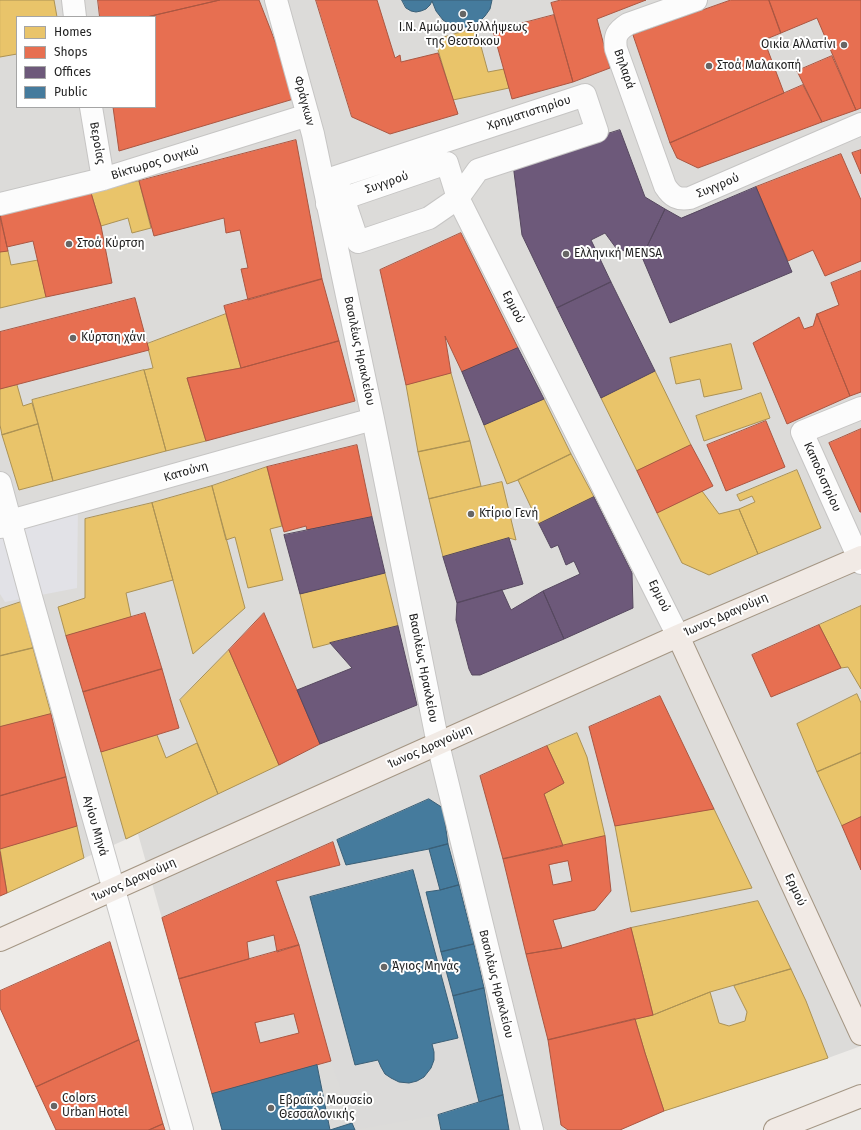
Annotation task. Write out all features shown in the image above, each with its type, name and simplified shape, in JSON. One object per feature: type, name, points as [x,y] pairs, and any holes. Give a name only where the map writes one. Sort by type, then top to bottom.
[{"type":"main road","name":"Ίωνος Δραγούμη","points":[[0,940],[678,636],[860,559]]},
{"type":"main road","name":"Ερμού","points":[[678,636],[861,1034]]},
{"type":"main road","points":[[775,1130],[861,1096]]},
{"type":"street","points":[[73,0],[76,16]]},
{"type":"street","name":"Φράγκων","points":[[276,0],[308,115],[335,201]]},
{"type":"street","name":"Βηλαρά","points":[[633,96],[616,49],[615,42],[621,28],[628,24],[694,0]]},
{"type":"street","name":"Χρηματιστηρίου","points":[[585,95],[598,131],[478,170],[458,198],[429,218],[358,242],[335,201],[336,177],[585,95]]},
{"type":"street","name":"Συγγρού","points":[[633,96],[665,186],[669,193],[683,199],[690,198],[861,124]]},
{"type":"street","name":"Βεροίας","points":[[91,108],[103,179]]},
{"type":"street","name":"Βίκτωρος Ουγκώ","points":[[0,204],[103,179],[308,115]]},
{"type":"street","name":"Συγγρού","points":[[335,201],[447,163]]},
{"type":"street","name":"Ερμού","points":[[447,163],[458,198],[678,636]]},
{"type":"street","name":"Βασιλέως Ηρακλείου","points":[[335,201],[373,419],[438,744],[532,1130]]},
{"type":"street","name":"Καποδιστρίου","points":[[860,559],[802,432],[861,408]]},
{"type":"street","name":"Κατούνη","points":[[5,524],[373,419]]},
{"type":"street","name":"Αγίου Μηνά","points":[[0,483],[5,524],[113,889],[182,1130]]},
{"type":"shaded area","points":[[0,0],[861,0],[861,1046],[664,1111],[620,1130],[222,1130],[138,834],[0,896]]},
{"type":"shaded area","points":[[78,502],[77,588],[5,602],[0,594],[0,527]]},
{"type":"shaded area","points":[[448,844],[459,885],[426,893],[479,1102],[438,1115],[355,1130],[331,1061],[299,945],[276,881],[340,865],[429,849]]},
{"type":"building: Homes","points":[[0,0],[54,0],[57,16],[16,16],[16,54],[0,57]]},
{"type":"building: Homes","points":[[476,28],[488,72],[504,69],[509,88],[453,100],[435,40]]},
{"type":"building: Homes","points":[[139,181],[151,228],[132,233],[128,218],[101,226],[91,193]]},
{"type":"building: Homes","points":[[8,251],[11,265],[38,260],[46,297],[0,308],[0,252]]},
{"type":"building: Homes","points":[[226,314],[241,368],[187,378],[206,441],[166,451],[144,370],[153,368],[147,344]]},
{"type":"building: Homes","points":[[731,344],[742,389],[704,397],[700,379],[676,384],[670,358]]},
{"type":"building: Homes","points":[[144,370],[166,451],[53,481],[32,400]]},
{"type":"building: Homes","points":[[655,371],[691,445],[637,471],[601,398]]},
{"type":"building: Homes","points":[[451,373],[470,441],[418,452],[406,385]]},
{"type":"building: Homes","points":[[17,385],[23,406],[32,403],[38,424],[2,435],[0,425],[0,389]]},
{"type":"building: Homes","points":[[761,393],[770,418],[704,441],[696,416]]},
{"type":"building: Homes","points":[[544,399],[571,454],[507,484],[484,425]]},
{"type":"building: Homes","points":[[38,424],[53,481],[19,490],[2,435]]},
{"type":"building: Homes","points":[[470,441],[481,486],[429,499],[418,452]]},
{"type":"building: Homes","points":[[571,454],[594,497],[539,524],[518,480]]},
{"type":"building: Homes","points":[[267,467],[282,526],[270,529],[283,580],[248,588],[235,537],[226,540],[212,486]]},
{"type":"building: Homes","points":[[797,470],[821,528],[758,554],[739,509],[755,502],[752,496],[740,501],[737,495]]},
{"type":"building: Homes","name":"Κτίριο Γενή","points":[[502,482],[516,540],[509,538],[443,557],[429,499]]},
{"type":"building: Homes","points":[[212,486],[245,608],[193,654],[152,503]]},
{"type":"building: Homes","points":[[702,491],[719,514],[739,509],[758,554],[709,575],[682,563],[657,513]]},
{"type":"building: Homes","points":[[152,503],[173,580],[126,593],[131,617],[66,636],[58,607],[85,598],[85,519]]},
{"type":"building: Homes","points":[[385,573],[398,626],[313,648],[300,594]]},
{"type":"building: Homes","points":[[21,602],[33,648],[0,656],[0,609]]},
{"type":"building: Homes","points":[[861,606],[861,689],[848,667],[841,668],[819,625]]},
{"type":"building: Homes","points":[[33,648],[51,714],[0,727],[0,656]]},
{"type":"building: Homes","points":[[229,650],[279,765],[218,794],[180,700]]},
{"type":"building: Homes","points":[[857,694],[861,703],[861,753],[817,772],[797,724]]},
{"type":"building: Homes","points":[[577,733],[587,757],[605,836],[563,846],[544,794],[564,783],[547,746]]},
{"type":"building: Homes","points":[[157,735],[166,758],[197,743],[218,794],[126,839],[101,752]]},
{"type":"building: Homes","points":[[861,753],[861,817],[842,826],[817,772]]},
{"type":"building: Homes","points":[[714,809],[752,888],[631,912],[615,826]]},
{"type":"building: Homes","points":[[77,826],[84,858],[7,893],[0,849]]},
{"type":"building: Homes","points":[[758,901],[791,969],[710,992],[653,1015],[631,928]]},
{"type":"building: Homes","points":[[791,969],[806,1001],[828,1058],[664,1111],[635,1019],[653,1015],[710,992],[719,1023],[729,1026],[745,1021],[747,1012],[734,986]]},
{"type":"building: Shops","points":[[98,0],[220,0],[151,16],[100,16]]},
{"type":"building: Shops","points":[[220,0],[259,0],[297,98],[119,151],[113,108],[156,108],[156,16],[151,16]]},
{"type":"building: Shops","points":[[316,0],[377,0],[395,58],[400,55],[401,62],[438,53],[458,114],[390,134],[352,117]]},
{"type":"building: Shops","points":[[561,0],[646,0],[597,19],[610,68],[573,82],[551,3]]},
{"type":"building: Shops","name":"Στοά Μαλακοπή","points":[[731,0],[769,0],[781,33],[764,40],[784,93],[670,143],[633,35]]},
{"type":"building: Shops","name":"Οικία Αλλατίνι","points":[[769,0],[861,0],[861,108],[856,110],[817,18],[781,33]]},
{"type":"building: Shops","points":[[554,15],[573,82],[512,99],[493,31]]},
{"type":"building: Shops","points":[[832,56],[856,110],[822,122],[797,71]]},
{"type":"building: Shops","points":[[803,85],[822,122],[698,168],[677,158],[670,143]]},
{"type":"building: Shops","points":[[296,140],[322,279],[248,300],[241,269],[248,268],[240,230],[226,233],[224,218],[154,236],[139,181]]},
{"type":"building: Shops","points":[[861,150],[861,174],[852,153]]},
{"type":"building: Shops","points":[[841,154],[861,200],[861,261],[825,276],[813,250],[788,261],[756,187]]},
{"type":"building: Shops","name":"Στοά Κύρτση","points":[[91,193],[101,226],[112,283],[46,297],[33,241],[7,247],[0,214]]},
{"type":"building: Shops","points":[[0,217],[8,251],[0,252]]},
{"type":"building: Shops","points":[[461,233],[518,348],[462,372],[445,336],[451,373],[406,385],[380,270]]},
{"type":"building: Shops","points":[[861,271],[861,392],[850,396],[817,314],[839,305],[831,283]]},
{"type":"building: Shops","points":[[322,279],[339,341],[241,368],[224,306]]},
{"type":"building: Shops","name":"Κύρτση χάνι","points":[[135,298],[149,350],[0,389],[0,332]]},
{"type":"building: Shops","points":[[817,314],[850,396],[787,424],[753,343],[799,317],[804,329],[813,326]]},
{"type":"building: Shops","points":[[339,341],[355,401],[206,441],[187,378],[241,368]]},
{"type":"building: Shops","points":[[766,421],[785,467],[726,491],[707,445]]},
{"type":"building: Shops","points":[[861,429],[861,512],[860,512],[829,443]]},
{"type":"building: Shops","points":[[357,445],[372,517],[307,530],[306,526],[284,532],[267,467]]},
{"type":"building: Shops","points":[[691,445],[713,486],[657,513],[637,471]]},
{"type":"building: Shops","points":[[145,613],[162,669],[83,692],[66,636]]},
{"type":"building: Shops","points":[[264,613],[320,744],[279,765],[229,650]]},
{"type":"building: Shops","points":[[819,625],[841,668],[771,697],[752,655]]},
{"type":"building: Shops","points":[[162,669],[179,728],[101,752],[83,692]]},
{"type":"building: Shops","points":[[660,696],[714,809],[615,826],[589,727]]},
{"type":"building: Shops","points":[[51,714],[66,777],[0,796],[0,727]]},
{"type":"building: Shops","points":[[547,746],[564,783],[544,794],[563,846],[503,859],[480,776]]},
{"type":"building: Shops","points":[[66,777],[77,826],[0,849],[0,796]]},
{"type":"building: Shops","points":[[861,817],[861,870],[842,826]]},
{"type":"building: Shops","points":[[605,836],[611,891],[595,910],[553,920],[562,948],[526,954],[503,859]],"holes":[[[568,861],[572,881],[553,885],[549,865]]]},
{"type":"building: Shops","points":[[333,842],[340,865],[276,881],[299,945],[277,952],[274,935],[247,942],[249,959],[179,979],[162,918]]},
{"type":"building: Shops","points":[[0,852],[7,893],[0,896]]},
{"type":"building: Shops","points":[[631,928],[653,1015],[548,1040],[526,954],[562,948]]},
{"type":"building: Shops","points":[[110,942],[139,1040],[36,1087],[0,1008],[0,991]]},
{"type":"building: Shops","points":[[299,945],[331,1061],[212,1094],[179,979]],"holes":[[[294,1014],[299,1033],[260,1043],[255,1023]]]},
{"type":"building: Shops","points":[[635,1019],[664,1111],[620,1130],[568,1130],[561,1125],[548,1040]]},
{"type":"building: Shops","points":[[139,1040],[163,1124],[149,1130],[56,1130],[36,1087]]},
{"type":"building: Shops","points":[[163,1124],[165,1130],[149,1130]]},
{"type":"building: Offices","points":[[620,130],[645,197],[665,209],[642,257],[616,248],[605,233],[591,240],[611,282],[557,308],[522,235],[513,164]]},
{"type":"building: Offices","points":[[756,187],[792,272],[670,323],[642,257],[665,209],[681,218]]},
{"type":"building: Offices","points":[[611,282],[655,371],[601,398],[557,308]]},
{"type":"building: Offices","points":[[518,348],[544,399],[484,425],[462,372]]},
{"type":"building: Offices","points":[[594,497],[632,573],[633,608],[564,639],[543,591],[580,574],[574,561],[566,565],[558,545],[551,548],[539,524]]},
{"type":"building: Offices","points":[[372,517],[385,573],[300,594],[284,535]]},
{"type":"building: Offices","points":[[509,538],[523,584],[457,603],[443,557]]},
{"type":"building: Offices","points":[[502,590],[511,610],[543,591],[564,639],[480,675],[472,675],[469,669],[456,620],[457,603]]},
{"type":"building: Offices","points":[[398,626],[417,705],[320,744],[297,690],[352,668],[330,643]]},
{"type":"building: Public","name":"I.N. Αμώμου Συλλήψεως της Θεοτόκου","points":[[402,0],[492,0],[490,9],[479,22],[470,27],[459,27],[449,24],[443,20],[436,11],[432,1],[426,9],[416,12],[406,8]]},
{"type":"building: Public","points":[[429,799],[443,808],[448,844],[346,865],[337,840]]},
{"type":"building: Public","points":[[448,844],[459,885],[440,890],[429,849]]},
{"type":"building: Public","name":"Άγιος Μηνάς","points":[[413,870],[458,1038],[432,1044],[434,1060],[431,1068],[424,1077],[409,1083],[399,1082],[385,1074],[378,1060],[355,1065],[310,897]]},
{"type":"building: Public","points":[[459,885],[474,944],[441,952],[426,892]]},
{"type":"building: Public","points":[[474,944],[484,988],[453,996],[441,952]]},
{"type":"building: Public","points":[[484,988],[503,1095],[479,1102],[453,996]]},
{"type":"building: Public","name":"Εβραϊκό Μουσείο Θεσσαλονικής","points":[[317,1065],[330,1130],[222,1130],[212,1094]]},
{"type":"building: Public","points":[[503,1095],[509,1130],[441,1130],[438,1115]]},
{"type":"building: Public","points":[[352,1123],[355,1130],[330,1130]]},
{"type":"place","name":"I.N. Αμώμου Συλλήψεως της Θεοτόκου","points":[[463,14]]},
{"type":"place","name":"Οικία Αλλατίνι","points":[[844,45]]},
{"type":"place","name":"Στοά Μαλακοπή","points":[[709,66]]},
{"type":"place","name":"Στοά Κύρτση","points":[[69,244]]},
{"type":"place","name":"Ελληνική MENSA","points":[[566,254]]},
{"type":"place","name":"Κύρτση χάνι","points":[[73,338]]},
{"type":"place","name":"Κτίριο Γενή","points":[[471,514]]},
{"type":"place","name":"Άγιος Μηνάς","points":[[384,967]]},
{"type":"place","name":"Colors Urban Hotel","points":[[54,1106]]},
{"type":"place","name":"Εβραϊκό Μουσείο Θεσσαλονικής","points":[[271,1108]]}]
